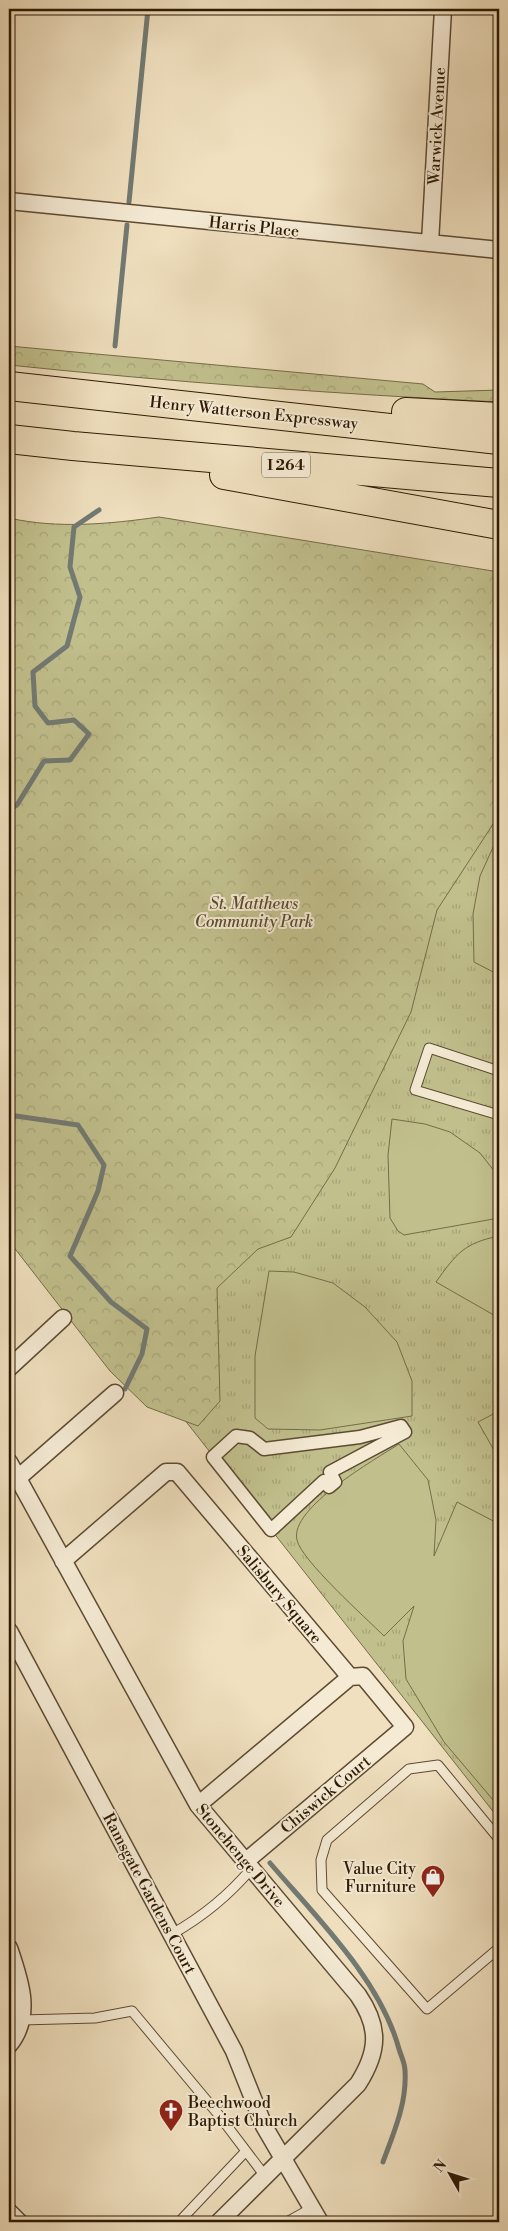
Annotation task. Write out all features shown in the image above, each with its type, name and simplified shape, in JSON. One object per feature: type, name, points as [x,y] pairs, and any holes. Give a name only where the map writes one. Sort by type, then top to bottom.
[{"type":"highway","name":"Henry Watterson Expressway","points":[[9,386],[499,440]]},
{"type":"highway","points":[[110,396],[499,417]]},
{"type":"highway","name":"I 264","points":[[9,439],[499,483]]},
{"type":"highway","points":[[73,446],[499,525]]},
{"type":"street","name":"Warwick Avenue","points":[[430,243],[443,9]]},
{"type":"street","name":"Harris Place","points":[[9,201],[499,250]]},
{"type":"street","points":[[9,1368],[63,1318]]},
{"type":"street","points":[[18,1478],[115,1393]]},
{"type":"street","points":[[401,1426],[405,1432],[330,1472],[335,1482],[328,1487],[324,1481],[271,1530],[213,1456],[236,1436],[250,1438],[264,1449],[360,1438],[401,1426]]},
{"type":"street","name":"Stonehenge Drive","points":[[9,1462],[198,1805],[358,1995],[372,2021],[374,2033],[369,2067],[358,2084],[219,2222]]},
{"type":"street","name":"Salisbury Square","points":[[63,1561],[166,1472],[172,1470],[177,1472],[350,1677]]},
{"type":"street","name":"Ramsgate Gardens Court","points":[[9,1631],[234,2051],[264,2126],[284,2157]]},
{"type":"street","name":"Chiswick Court","points":[[248,1865],[405,1727],[363,1676],[350,1677]]},
{"type":"street","points":[[198,1805],[350,1677]]},
{"type":"street","points":[[9,1948],[23,1997],[22,2020],[9,2045]]},
{"type":"street","points":[[284,2157],[316,2215]]},
{"type":"street","points":[[9,2212],[19,2222]]},
{"type":"lane","points":[[499,1071],[429,1048],[416,1090],[499,1115]]},
{"type":"lane","points":[[499,1838],[438,1765],[409,1769],[327,1840],[321,1860],[322,1890],[427,2009],[499,1948]]},
{"type":"lane","points":[[172,1934],[192,1922],[235,1888],[248,1865]]},
{"type":"lane","points":[[22,2020],[95,2018],[132,2010],[218,2114],[265,2176]]},
{"type":"lane","points":[[179,2222],[246,2152]]},
{"type":"lane","points":[[287,2222],[316,2215]]},
{"type":"green space","points":[[9,346],[423,384],[435,392],[499,390],[499,402],[254,387],[9,365]]},
{"type":"green space","name":"St. Matthews Community Park","points":[[159,517],[499,572],[499,815],[437,910],[411,1012],[335,1168],[291,1237],[258,1249],[217,1288],[220,1401],[198,1426],[147,1407],[110,1371],[9,1241],[9,518],[46,523],[84,524]]},
{"type":"green space","name":"St. Matthews Community Park","points":[[9,533],[499,582],[499,1819],[169,1400],[108,1342],[9,1241]]},
{"type":"green space","points":[[499,834],[499,975],[474,962],[473,914],[480,876]]},
{"type":"green space","points":[[392,1119],[425,1124],[450,1132],[480,1153],[499,1177],[499,1218],[404,1235],[398,1231],[390,1218],[388,1155]]},
{"type":"green space","points":[[499,1236],[499,1318],[436,1282],[449,1264],[462,1251],[477,1242]]},
{"type":"green space","points":[[269,1271],[294,1272],[333,1283],[365,1307],[397,1342],[412,1381],[412,1416],[320,1430],[268,1429],[255,1418],[255,1356]]},
{"type":"green space","points":[[499,1411],[499,1450],[495,1452],[478,1422]]},
{"type":"green space","points":[[399,1444],[428,1480],[436,1520],[434,1556],[457,1502],[499,1524],[499,1807],[444,1742],[406,1679],[403,1641],[414,1606],[384,1636],[322,1575],[301,1549],[297,1540],[298,1527],[306,1514],[320,1500],[336,1486]]},
{"type":"waterway","points":[[129,202],[148,9]]},
{"type":"waterway","points":[[115,346],[127,225]]},
{"type":"waterway","points":[[9,810],[17,805],[44,761],[70,760],[89,734],[74,720],[48,723],[35,706],[33,672],[67,646],[80,597],[70,567],[74,527],[99,510]]},
{"type":"waterway","points":[[9,1115],[78,1125],[104,1165],[98,1191],[70,1256],[111,1302],[147,1329],[142,1354],[125,1389]]},
{"type":"waterway","points":[[270,1863],[345,1950],[377,1998],[390,2023],[404,2065],[405,2083],[399,2117],[383,2162]]},
{"type":"place","name":"Value City Furniture","points":[[433,1898]]},
{"type":"place","name":"Beechwood Baptist Church","points":[[171,2132]]}]
